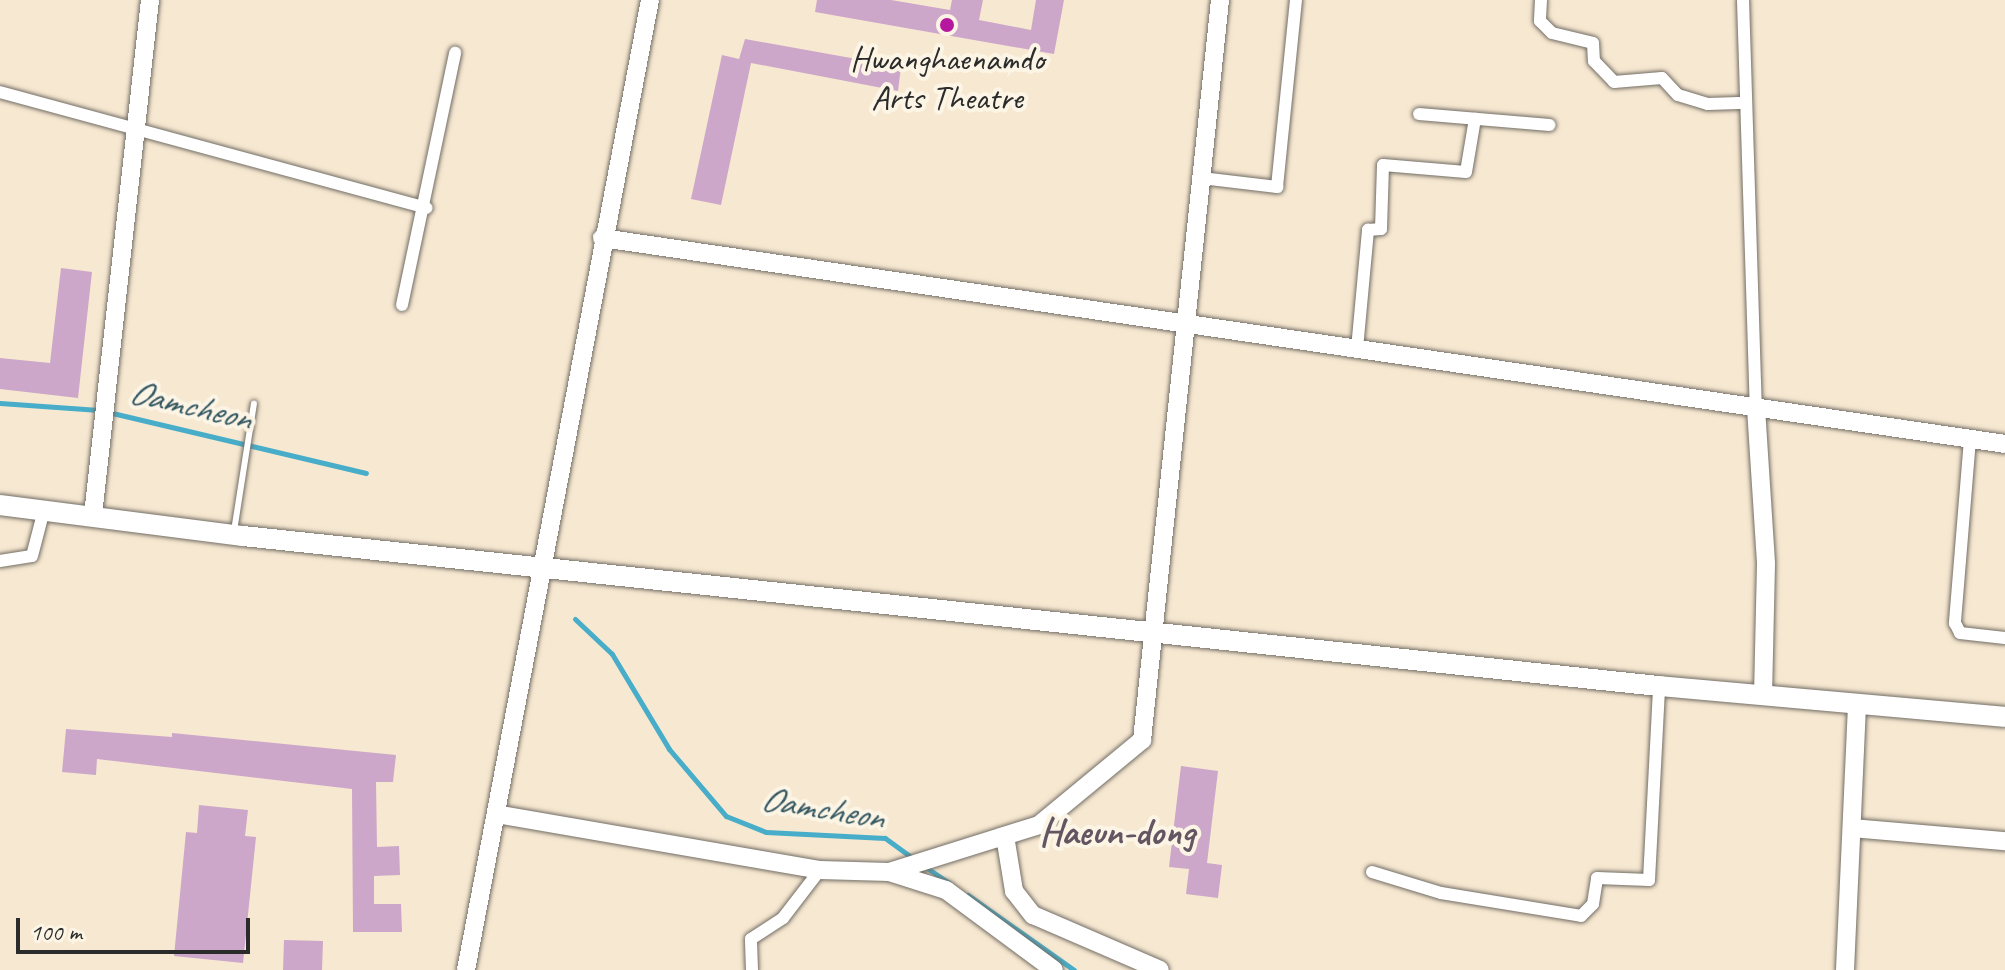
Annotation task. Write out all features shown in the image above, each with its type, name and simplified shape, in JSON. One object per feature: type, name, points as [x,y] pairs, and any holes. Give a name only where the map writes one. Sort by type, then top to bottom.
[{"type":"main road","points":[[0,505],[233,535],[544,565],[1659,686],[2005,717]]},
{"type":"street","points":[[93,515],[103,396],[150,0]]},
{"type":"street","points":[[466,970],[544,565],[546,528],[650,0]]},
{"type":"street","points":[[496,814],[820,870],[897,869],[1039,825],[1142,740],[1220,0]]},
{"type":"street","points":[[1201,178],[1277,187],[1296,0]]},
{"type":"street","points":[[1541,0],[1540,21],[1552,33],[1593,43],[1594,61],[1614,82],[1662,78],[1678,95],[1708,104],[1746,103]]},
{"type":"street","points":[[1743,0],[1756,408],[1766,564],[1763,695]]},
{"type":"street","points":[[402,305],[426,208],[455,53]]},
{"type":"street","points":[[0,92],[426,208]]},
{"type":"street","points":[[1419,114],[1550,125]]},
{"type":"street","points":[[1357,349],[1368,230],[1381,229],[1383,165],[1466,172],[1475,119]]},
{"type":"street","points":[[602,238],[1186,321],[2005,444]]},
{"type":"street","points":[[1970,439],[1955,623],[1960,633],[2005,638]]},
{"type":"street","points":[[0,561],[32,556],[44,510]]},
{"type":"street","points":[[1372,872],[1441,893],[1581,916],[1593,904],[1597,878],[1649,880],[1659,686]]},
{"type":"street","points":[[1845,970],[1857,704]]},
{"type":"street","points":[[1852,828],[2005,841]]},
{"type":"street","points":[[1005,836],[1014,891],[1033,915],[1160,970]]},
{"type":"street","points":[[897,869],[946,890],[1054,970]]},
{"type":"street","points":[[752,970],[751,939],[783,918],[820,870]]},
{"type":"lane","points":[[233,535],[254,404]]},
{"type":"building","name":"Hwanghaenamdo Arts Theatre","points":[[817,0],[891,0],[950,10],[952,0],[983,0],[979,20],[1031,30],[1036,0],[1064,0],[1054,54],[815,12]]},
{"type":"building","points":[[745,39],[901,67],[898,91],[751,63],[721,205],[691,199],[722,55],[739,59]]},
{"type":"building","points":[[61,268],[92,272],[78,398],[0,389],[0,358],[50,363]]},
{"type":"building","points":[[66,729],[172,737],[172,733],[396,755],[393,782],[376,782],[377,847],[399,846],[400,875],[374,876],[374,904],[401,904],[402,932],[353,932],[352,789],[97,759],[96,775],[62,772]]},
{"type":"building","points":[[1181,766],[1218,771],[1207,863],[1222,865],[1218,898],[1186,894],[1189,869],[1169,867]]},
{"type":"building","points":[[199,805],[248,810],[245,836],[256,837],[243,963],[174,956],[186,832],[197,833]]},
{"type":"building","points":[[284,940],[323,941],[322,970],[283,970]]},
{"type":"waterway","name":"Oamcheon","points":[[0,403],[99,410]]},
{"type":"waterway","name":"Oamcheon","points":[[108,412],[366,473]]},
{"type":"waterway","name":"Oamcheon","points":[[575,619],[612,654],[669,749],[726,816],[766,832],[885,838],[913,858]]},
{"type":"waterway","name":"Oamcheon","points":[[924,866],[949,883]]},
{"type":"waterway","name":"Oamcheon","points":[[968,895],[1074,970]]},
{"type":"place","name":"Hwanghaenamdo Arts Theatre","points":[[947,25]]},
{"type":"district","name":"Haeun-dong","points":[[1117,832]]}]
